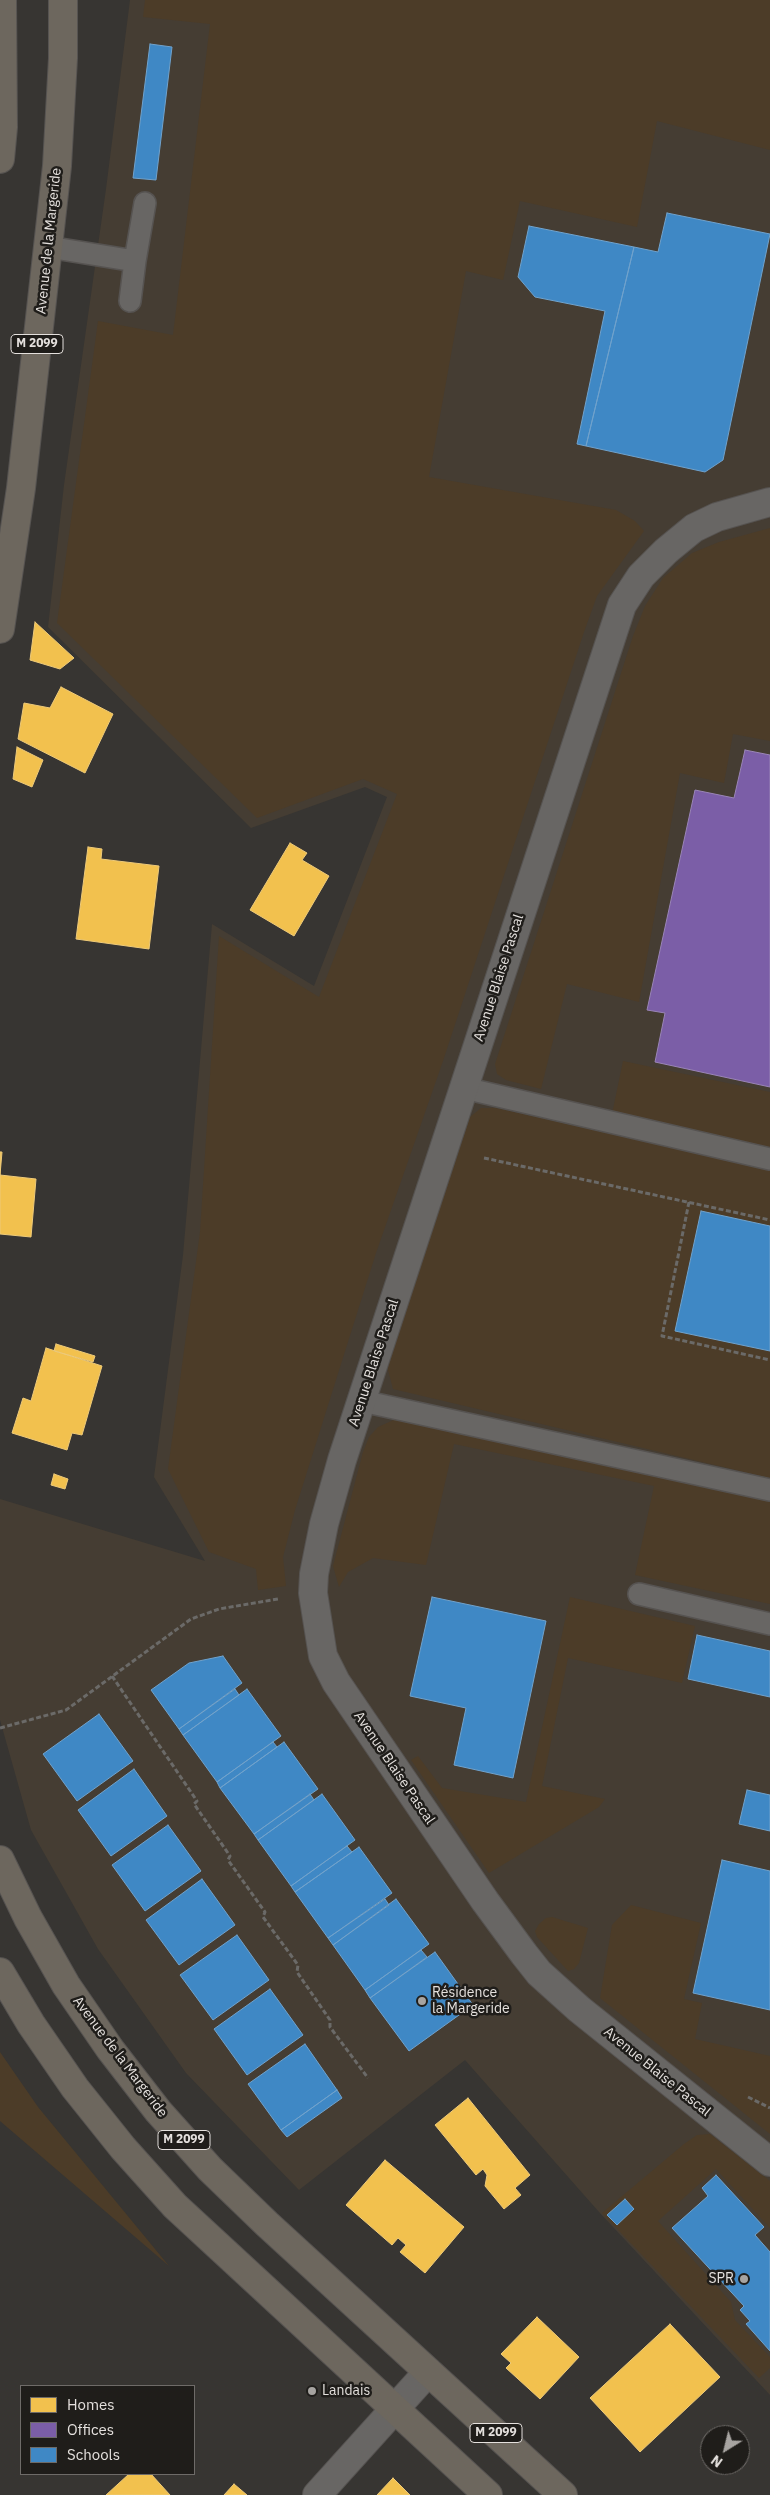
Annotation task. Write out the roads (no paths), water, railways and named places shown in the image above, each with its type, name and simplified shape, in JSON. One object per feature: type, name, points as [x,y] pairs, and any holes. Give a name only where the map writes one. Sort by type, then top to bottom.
[{"type":"main road","points":[[0,159],[3,127],[2,0]]},
{"type":"main road","name":"Avenue de la Margeride","points":[[0,629],[21,488],[57,166],[63,58],[62,0]]},
{"type":"main road","name":"Avenue de la Margeride","points":[[0,1860],[28,1918],[66,1985],[110,2049],[158,2111],[210,2169],[428,2372]]},
{"type":"main road","points":[[0,1972],[31,2024],[75,2088],[123,2148],[175,2206],[488,2495]]},
{"type":"main road","name":"M 2099","points":[[428,2372],[562,2495]]},
{"type":"street","name":"Avenue Blaise Pascal","points":[[770,502],[717,517],[694,528],[666,551],[641,576],[622,605],[342,1460],[324,1524],[314,1574],[313,1593],[323,1656],[336,1682],[485,1901],[539,1973],[579,2009],[770,2162]]},
{"type":"street","points":[[317,2495],[428,2372]]},
{"type":"lane","points":[[130,301],[145,203]]},
{"type":"lane","points":[[48,247],[135,261]]},
{"type":"lane","points":[[464,1088],[770,1159]]},
{"type":"lane","points":[[362,1401],[770,1490]]},
{"type":"lane","points":[[639,1594],[770,1624]]},
{"type":"place","name":"Résidence la Margeride","points":[[422,2001]]},
{"type":"place","name":"SPR","points":[[744,2279]]},
{"type":"place","name":"Landais","points":[[312,2391]]}]
